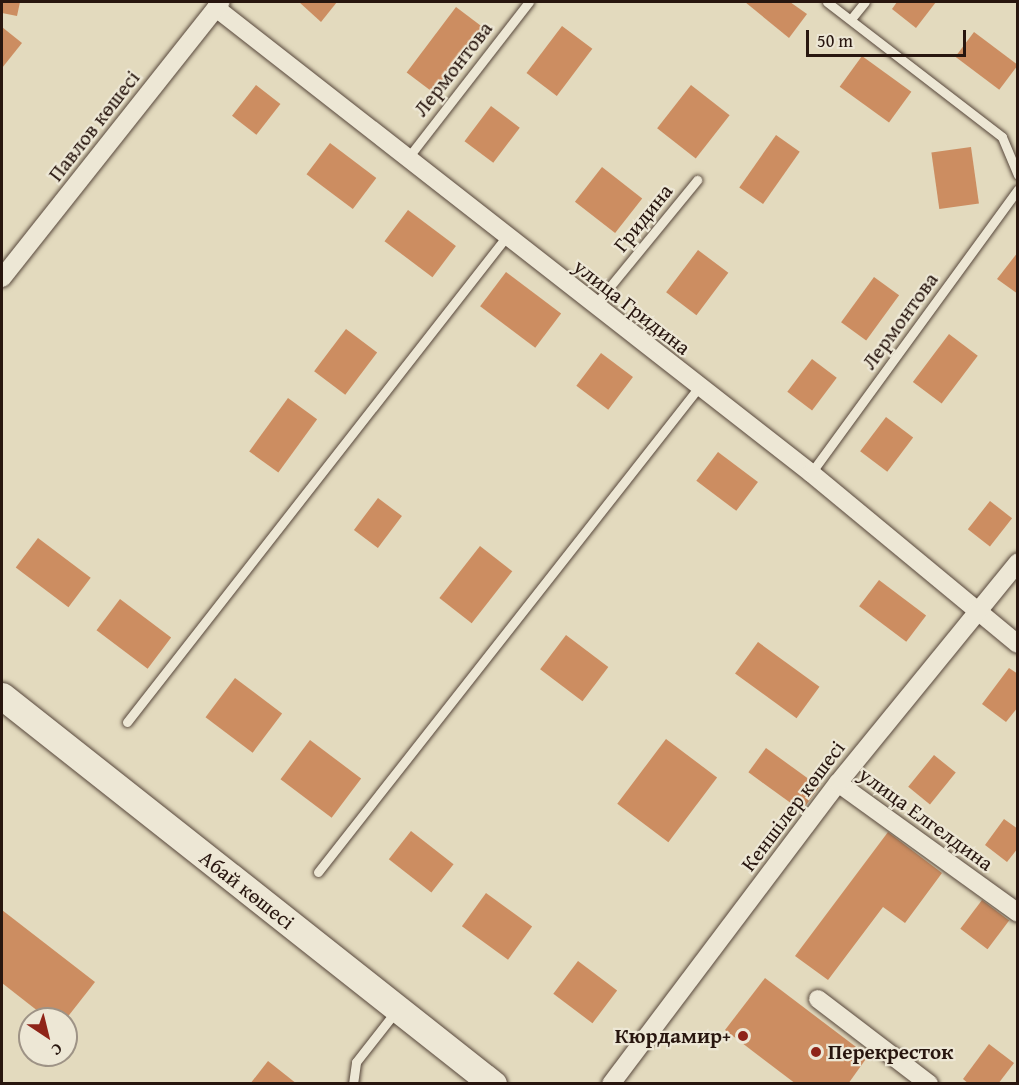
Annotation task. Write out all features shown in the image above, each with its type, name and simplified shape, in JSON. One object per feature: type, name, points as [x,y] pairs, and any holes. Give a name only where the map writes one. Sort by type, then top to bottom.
[{"type":"main road","name":"Абай көшесі","points":[[2,696],[493,1083]]},
{"type":"street","name":"улица Гридина","points":[[218,5],[406,159],[811,473],[1017,644]]},
{"type":"street","name":"Павлов көшесі","points":[[2,278],[218,5]]},
{"type":"street","name":"Кеншілер көшесі","points":[[611,1083],[838,783],[1017,562]]},
{"type":"street","name":"улица Елгелдина","points":[[838,783],[1017,913]]},
{"type":"street","points":[[818,999],[928,1083]]},
{"type":"lane","name":"Лермонтова","points":[[406,159],[529,2]]},
{"type":"lane","points":[[827,2],[1002,137],[1017,175]]},
{"type":"lane","points":[[851,19],[865,2]]},
{"type":"lane","name":"Гридина","points":[[594,306],[698,180]]},
{"type":"lane","name":"Лермонтова","points":[[811,473],[1017,189]]},
{"type":"lane","points":[[127,722],[506,237]]},
{"type":"lane","points":[[318,872],[699,387]]},
{"type":"lane","points":[[352,1083],[356,1062],[398,1010]]},
{"type":"building","points":[[2,2],[20,2],[17,16],[2,13]]},
{"type":"building","points":[[299,2],[337,2],[321,22]]},
{"type":"building","points":[[745,2],[790,2],[807,14],[789,38]]},
{"type":"building","points":[[897,2],[936,2],[916,28],[892,9]]},
{"type":"building","points":[[456,7],[483,27],[434,93],[407,72]]},
{"type":"building","points":[[562,26],[592,49],[557,96],[526,73]]},
{"type":"building","points":[[2,27],[22,43],[2,68]]},
{"type":"building","points":[[974,32],[1018,65],[999,90],[955,57]]},
{"type":"building","points":[[862,56],[911,92],[889,123],[840,87]]},
{"type":"building","points":[[256,85],[280,104],[256,135],[232,116]]},
{"type":"building","points":[[691,85],[730,115],[696,159],[657,128]]},
{"type":"building","points":[[491,106],[520,128],[493,163],[465,141]]},
{"type":"building","points":[[776,135],[800,152],[763,204],[739,187]]},
{"type":"building","points":[[330,143],[376,178],[353,209],[307,174]]},
{"type":"building","points":[[971,147],[979,203],[939,209],[931,153]]},
{"type":"building","points":[[602,167],[642,198],[615,233],[575,202]]},
{"type":"building","points":[[408,210],[456,246],[432,277],[385,241]]},
{"type":"building","points":[[698,250],[728,273],[696,315],[666,292]]},
{"type":"building","points":[[1018,252],[1018,294],[997,279]]},
{"type":"building","points":[[506,272],[561,314],[535,348],[480,306]]},
{"type":"building","points":[[874,277],[899,295],[866,341],[841,322]]},
{"type":"building","points":[[346,329],[377,352],[345,395],[314,371]]},
{"type":"building","points":[[949,334],[978,356],[942,404],[913,382]]},
{"type":"building","points":[[601,353],[633,377],[608,410],[576,386]]},
{"type":"building","points":[[812,359],[837,378],[812,410],[787,392]]},
{"type":"building","points":[[288,398],[317,419],[278,473],[249,451]]},
{"type":"building","points":[[886,417],[913,437],[887,472],[860,451]]},
{"type":"building","points":[[718,452],[758,482],[736,511],[696,481]]},
{"type":"building","points":[[378,498],[402,516],[378,548],[354,530]]},
{"type":"building","points":[[990,501],[1012,518],[990,547],[968,529]]},
{"type":"building","points":[[38,538],[91,578],[68,607],[16,568]]},
{"type":"building","points":[[480,546],[512,571],[472,623],[439,598]]},
{"type":"building","points":[[879,580],[926,616],[906,642],[859,606]]},
{"type":"building","points":[[120,599],[171,638],[148,669],[97,630]]},
{"type":"building","points":[[566,635],[608,667],[582,701],[540,669]]},
{"type":"building","points":[[758,642],[819,687],[797,718],[735,674]]},
{"type":"building","points":[[1009,668],[1018,674],[1018,707],[1006,722],[982,704]]},
{"type":"building","points":[[235,678],[282,714],[253,753],[206,717]]},
{"type":"building","points":[[666,739],[717,778],[668,842],[617,804]]},
{"type":"building","points":[[310,740],[361,779],[332,818],[281,779]]},
{"type":"building","points":[[766,748],[819,787],[802,811],[748,772]]},
{"type":"building","points":[[934,755],[956,773],[930,804],[908,787]]},
{"type":"building","points":[[1004,819],[1018,829],[1018,848],[1007,862],[985,845]]},
{"type":"building","points":[[411,831],[454,864],[431,893],[389,859]]},
{"type":"building","points":[[888,832],[942,873],[905,923],[883,907],[828,980],[795,956]]},
{"type":"building","points":[[486,893],[532,927],[508,960],[462,926]]},
{"type":"building","points":[[982,900],[1009,920],[987,949],[960,929]]},
{"type":"building","points":[[2,910],[95,982],[75,1007],[33,1007],[2,983]]},
{"type":"building","points":[[578,961],[617,990],[592,1023],[553,994]]},
{"type":"building","points":[[765,978],[868,1056],[848,1084],[796,1084],[725,1030]]},
{"type":"building","points":[[989,1044],[1014,1063],[998,1084],[969,1084],[963,1079]]},
{"type":"building","points":[[268,1061],[297,1084],[250,1084]]},
{"type":"place","name":"Кюрдамир+","points":[[743,1036]]},
{"type":"place","name":"Перекресток","points":[[816,1052]]}]
